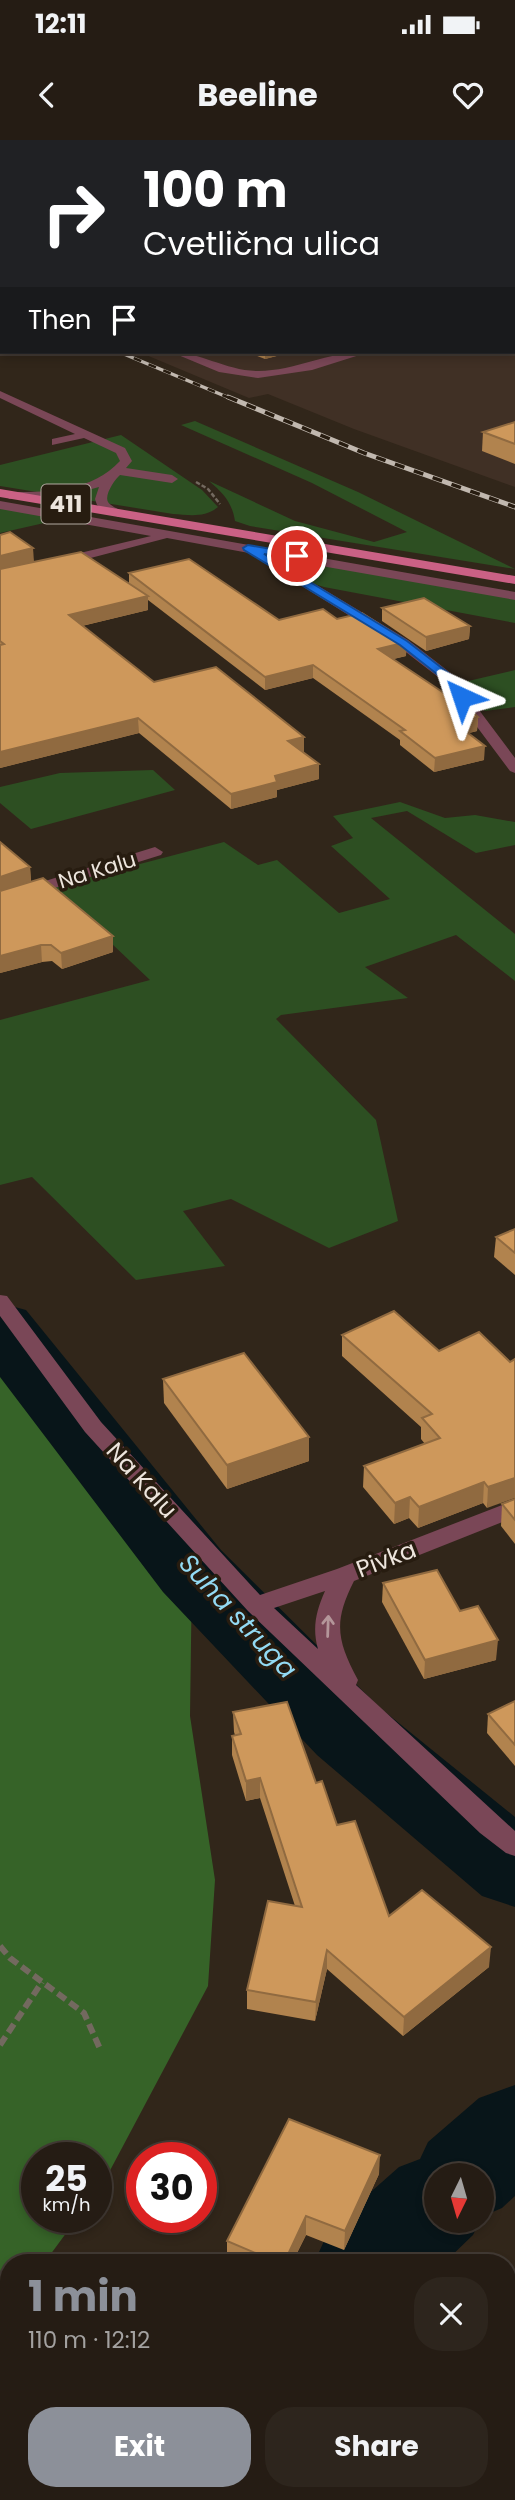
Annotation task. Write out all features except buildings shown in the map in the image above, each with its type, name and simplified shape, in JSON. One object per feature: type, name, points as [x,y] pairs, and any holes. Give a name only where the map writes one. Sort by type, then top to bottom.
[{"type":"main road","name":"411","points":[[7,494],[118,513],[245,541],[515,580]]},
{"type":"street","points":[[181,354],[225,371],[256,374],[285,372],[355,354]]},
{"type":"street","points":[[0,394],[121,451],[126,461],[113,475],[101,499],[103,505],[118,513]]},
{"type":"street","points":[[56,442],[87,434]]},
{"type":"street","points":[[7,494],[64,493],[113,475],[172,479]]},
{"type":"street","points":[[0,505],[170,535],[245,541],[515,596]]},
{"type":"street","points":[[42,567],[170,535]]},
{"type":"street","points":[[245,541],[403,643],[447,677],[514,763]]},
{"type":"street","name":"Na Kalu","points":[[0,900],[155,852]]},
{"type":"street","name":"Na Kalu","points":[[0,1301],[93,1427],[256,1605],[515,1846]]},
{"type":"street","name":"Pivka","points":[[256,1605],[345,1575],[515,1508]]},
{"type":"street","points":[[345,1575],[326,1622],[330,1656],[364,1708]]},
{"type":"path","points":[[0,1946],[10,1958],[85,2013],[101,2051]]},
{"type":"path","points":[[0,2045],[42,1982]]},
{"type":"shaded area","points":[[144,354],[515,354],[515,487],[354,429],[268,394],[249,398]]},
{"type":"green space","points":[[195,421],[358,492],[515,569],[250,526],[235,521],[226,498],[209,481],[295,521],[374,542],[407,532],[312,483],[181,425]]},
{"type":"green space","points":[[121,435],[202,490],[218,507],[202,514],[173,514],[0,486],[0,465]]},
{"type":"green space","points":[[0,508],[62,519],[0,533]]},
{"type":"green space","points":[[319,563],[515,599],[515,623],[324,587],[311,583],[291,570],[293,565]]},
{"type":"green space","points":[[515,670],[515,707],[485,711],[464,682]]},
{"type":"green space","points":[[153,770],[175,790],[31,829],[0,803],[0,787],[60,773]]},
{"type":"green space","points":[[400,802],[445,818],[475,815],[515,822],[515,845],[476,853],[407,811],[371,818],[515,934],[515,981],[456,935],[365,967],[408,998],[281,1015],[276,1019],[376,1120],[398,1221],[329,1248],[231,1199],[183,1211],[225,1266],[136,1280],[32,1177],[0,1185],[0,1020],[150,980],[52,887],[224,842],[258,865],[277,860],[339,913],[390,899],[331,846],[353,838],[333,816]]},
{"type":"green space","points":[[0,1342],[71,1440],[192,1571],[190,1716],[215,1880],[208,1986],[112,2167],[112,2142],[21,2142],[21,2233],[66,2233],[51,2254],[0,2254]]},
{"type":"waterway","name":"Suha struga","points":[[0,1326],[192,1571],[348,1731],[515,1870]]},
{"type":"waterway","name":"Suha struga","points":[[478,2163],[515,2130]]},
{"type":"waterway","name":"Suha struga","points":[[378,2254],[424,2212]]},
{"type":"railway","points":[[124,354],[232,399]]},
{"type":"railway","points":[[228,397],[364,453],[515,507]]},
{"type":"route","points":[[297,556],[248,548],[403,643],[447,677],[462,697]]}]
